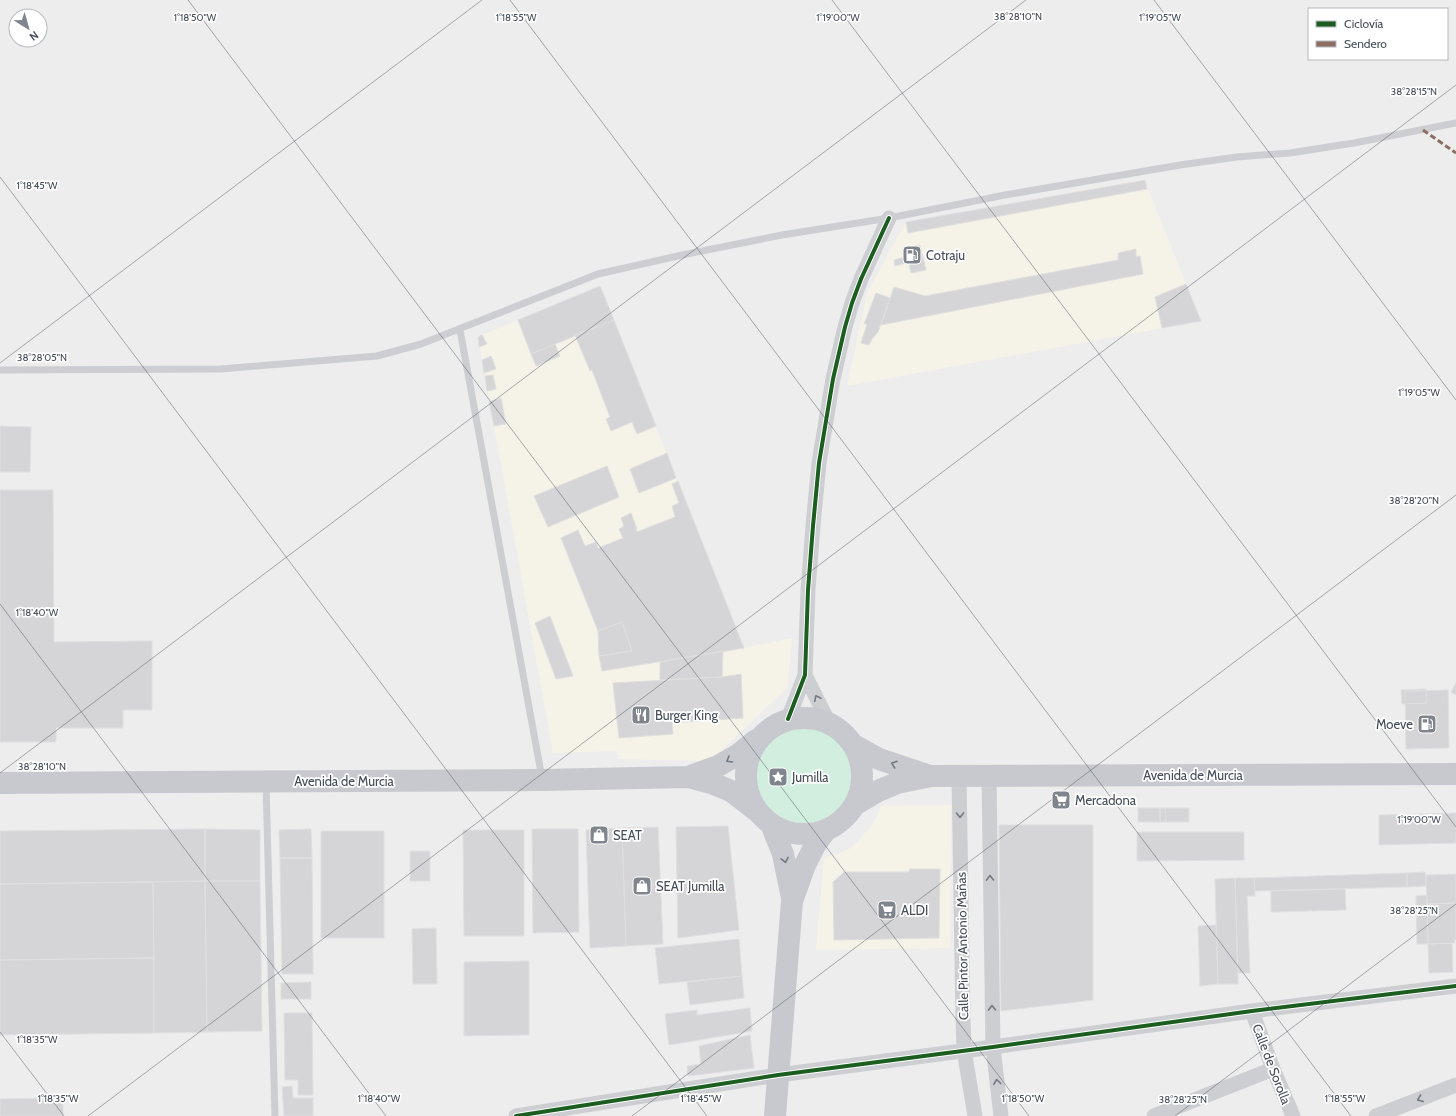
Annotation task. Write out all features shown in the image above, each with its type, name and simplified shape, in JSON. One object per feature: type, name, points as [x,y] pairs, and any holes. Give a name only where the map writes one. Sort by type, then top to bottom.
[{"type":"main road","points":[[764,818],[788,832],[807,834],[826,830],[838,824],[848,815],[856,804],[862,784],[862,764],[854,745],[845,734],[828,721],[806,717],[788,719],[770,729],[760,737],[750,754],[746,774],[748,793],[784,854],[792,901],[774,1116]]},
{"type":"main road","name":"Avenida de Murcia","points":[[688,777],[718,766],[739,754],[760,737]]},
{"type":"main road","name":"Avenida de Murcia","points":[[854,745],[879,759],[931,776]]},
{"type":"main road","name":"Avenida de Murcia","points":[[856,804],[878,791],[897,783],[931,776],[1456,774]]},
{"type":"main road","name":"Avenida de Murcia","points":[[0,783],[542,780],[688,777],[714,784],[731,791],[764,818]]},
{"type":"main road","points":[[792,901],[805,865],[815,845],[826,830]]},
{"type":"street","points":[[788,719],[806,675],[808,590],[813,526],[819,463],[831,386],[838,352],[852,303],[889,218]]},
{"type":"street","points":[[806,675],[828,721]]},
{"type":"street","name":"Calle Pintor Antonio Mañas","points":[[959,776],[964,1050],[975,1116]]},
{"type":"street","points":[[989,776],[993,1047],[1002,1116]]},
{"type":"street","points":[[516,1116],[778,1075],[1252,1011],[1456,986]]},
{"type":"street","name":"Calle de Sorolla","points":[[1252,1011],[1273,1069],[1293,1116]]},
{"type":"street","points":[[1154,1116],[1273,1069]]},
{"type":"street","points":[[1376,1116],[1456,1085]]},
{"type":"lane","points":[[0,370],[221,369],[378,356],[421,344],[460,330],[598,274],[682,255],[782,235],[889,218],[1005,195],[1180,165],[1237,157],[1290,153],[1456,123]]},
{"type":"lane","points":[[460,330],[542,780]]},
{"type":"lane","points":[[266,781],[275,1116]]},
{"type":"shaded area","points":[[1144,179],[1201,321],[847,386],[867,293],[906,222]]},
{"type":"shaded area","points":[[600,286],[744,648],[792,638],[787,688],[715,756],[705,761],[618,759],[617,751],[553,753],[478,337]]},
{"type":"shaded area","name":"ALDI","points":[[951,805],[950,948],[816,950],[824,857],[839,854],[849,849],[858,841],[871,826],[881,806]]},
{"type":"green space","points":[[804,727],[822,731],[831,735],[838,741],[844,748],[848,757],[852,775],[848,793],[844,802],[838,809],[831,815],[822,819],[804,823],[786,819],[777,815],[770,809],[764,802],[760,793],[756,775],[760,757],[764,748],[770,741],[777,735],[786,731]]},
{"type":"building","points":[[1145,180],[1147,189],[908,233],[906,222]]},
{"type":"building","points":[[920,245],[926,270],[911,273],[906,248]]},
{"type":"building","points":[[1136,249],[1136,257],[1140,256],[1143,274],[881,325],[894,287],[925,296],[1118,260],[1118,253]]},
{"type":"building","points":[[905,257],[906,263],[895,266],[894,260]]},
{"type":"building","points":[[1186,284],[1201,321],[1162,328],[1155,297]]},
{"type":"building","points":[[600,286],[614,320],[531,354],[518,320]]},
{"type":"building","points":[[876,293],[890,298],[878,332],[869,345],[861,343],[867,324],[864,324]]},
{"type":"building","points":[[614,320],[656,426],[637,434],[632,422],[611,431],[606,419],[610,417],[592,370],[590,371],[575,335]]},
{"type":"building","points":[[482,335],[487,344],[479,347],[478,337]]},
{"type":"building","points":[[555,344],[560,356],[536,366],[531,354]]},
{"type":"building","points":[[491,356],[496,369],[484,373],[482,360]]},
{"type":"building","points":[[493,375],[496,389],[487,391],[485,376]]},
{"type":"building","points":[[501,398],[506,424],[494,426],[489,402]]},
{"type":"building","points":[[0,426],[31,427],[30,472],[0,472]]},
{"type":"building","points":[[667,453],[676,478],[639,493],[630,469]]},
{"type":"building","points":[[607,466],[619,497],[548,527],[534,496]]},
{"type":"building","points":[[678,481],[744,648],[602,671],[599,656],[632,651],[622,622],[598,631],[561,538],[578,530],[585,546],[596,542],[598,548],[623,538],[619,529],[624,526],[621,518],[631,513],[637,532],[675,517],[672,506],[679,503],[672,484]]},
{"type":"building","points":[[0,490],[53,490],[54,642],[152,641],[152,710],[123,710],[123,728],[56,728],[56,742],[0,742]]},
{"type":"building","points":[[550,616],[573,676],[556,679],[535,623]]},
{"type":"building","points":[[622,622],[632,651],[599,656],[598,631]]},
{"type":"building","points":[[723,651],[722,677],[660,680],[660,662]]},
{"type":"building","points":[[741,674],[743,718],[672,723],[673,734],[619,738],[613,683],[722,677]]},
{"type":"building","points":[[1456,683],[1456,695],[1451,692]]},
{"type":"building","points":[[1426,689],[1427,703],[1402,704],[1401,690]]},
{"type":"building","points":[[1448,690],[1449,748],[1406,749],[1405,691]]},
{"type":"building","points":[[1138,808],[1160,808],[1160,822],[1138,822]]},
{"type":"building","points":[[1160,808],[1165,808],[1166,822],[1160,822]]},
{"type":"building","points":[[1165,808],[1189,808],[1189,822],[1166,822]]},
{"type":"building","points":[[1456,813],[1456,843],[1379,845],[1379,815]]},
{"type":"building","points":[[999,825],[1093,825],[1093,1000],[1001,1011]]},
{"type":"building","points":[[728,826],[739,930],[678,938],[676,827]]},
{"type":"building","name":"SEAT Jumilla","points":[[658,827],[663,944],[626,946],[622,828]]},
{"type":"building","points":[[622,828],[626,946],[590,948],[586,830]]},
{"type":"building","points":[[205,829],[260,830],[260,881],[205,881]]},
{"type":"building","points":[[205,829],[205,881],[0,884],[0,831]]},
{"type":"building","points":[[311,829],[312,858],[280,858],[279,830]]},
{"type":"building","points":[[532,829],[578,829],[579,932],[533,933]]},
{"type":"building","points":[[463,830],[524,830],[524,936],[464,936]]},
{"type":"building","points":[[321,831],[384,831],[384,938],[321,938]]},
{"type":"building","points":[[1137,832],[1244,832],[1244,860],[1137,861]]},
{"type":"building","points":[[410,851],[430,851],[430,881],[410,881]]},
{"type":"building","points":[[280,858],[312,858],[313,974],[282,974]]},
{"type":"building","name":"ALDI","points":[[910,869],[940,869],[939,938],[834,940],[833,882],[844,872],[909,872]]},
{"type":"building","points":[[1425,872],[1426,886],[1407,887],[1407,873]]},
{"type":"building","points":[[1407,873],[1407,887],[1255,891],[1254,878]]},
{"type":"building","points":[[1456,874],[1456,903],[1427,904],[1426,875]]},
{"type":"building","points":[[1235,878],[1238,984],[1218,984],[1215,879]]},
{"type":"building","points":[[1235,878],[1254,878],[1255,896],[1247,896],[1250,973],[1238,973]]},
{"type":"building","points":[[205,881],[260,881],[262,1031],[207,1032]]},
{"type":"building","points":[[205,881],[207,1032],[154,1033],[153,882]]},
{"type":"building","points":[[153,882],[154,958],[0,960],[0,884]]},
{"type":"building","points":[[1345,889],[1346,910],[1271,912],[1271,891]]},
{"type":"building","points":[[1427,895],[1428,944],[1417,944],[1416,896]]},
{"type":"building","points":[[1456,903],[1455,943],[1428,944],[1427,904]]},
{"type":"building","points":[[1216,925],[1218,984],[1200,986],[1198,926]]},
{"type":"building","points":[[436,928],[437,984],[413,984],[412,929]]},
{"type":"building","points":[[739,939],[742,976],[659,984],[655,948]]},
{"type":"building","points":[[1452,943],[1453,972],[1429,973],[1428,944]]},
{"type":"building","points":[[154,958],[154,1033],[0,1035],[0,960]]},
{"type":"building","points":[[529,961],[529,1035],[464,1036],[464,962]]},
{"type":"building","points":[[742,976],[744,998],[690,1005],[687,982]]},
{"type":"building","points":[[311,982],[311,999],[281,999],[281,983]]},
{"type":"building","points":[[750,1008],[752,1031],[669,1045],[665,1014],[697,1010],[697,1015]]},
{"type":"building","points":[[284,1013],[312,1013],[313,1095],[298,1095],[298,1080],[285,1080]]},
{"type":"building","points":[[750,1035],[754,1068],[688,1076],[687,1066],[701,1064],[699,1046]]},
{"type":"building","points":[[292,1086],[293,1098],[313,1098],[313,1116],[284,1116],[282,1087]]},
{"type":"building","points":[[63,1098],[63,1116],[0,1116],[0,1099]]},
{"type":"marked path","points":[[1423,130],[1456,153]]},
{"type":"cycle path","points":[[788,719],[805,675],[808,590],[813,526],[819,463],[833,379],[852,303],[861,279],[889,218]]},
{"type":"cycle path","points":[[516,1116],[778,1075],[1252,1011],[1456,986]]},
{"type":"place","name":"Cotraju","points":[[912,255]]},
{"type":"place","name":"Burger King","points":[[641,715]]},
{"type":"place","name":"Moeve","points":[[1427,724]]},
{"type":"place","name":"Jumilla","points":[[778,777]]},
{"type":"place","name":"Mercadona","points":[[1061,800]]},
{"type":"place","name":"SEAT","points":[[599,835]]},
{"type":"place","name":"SEAT Jumilla","points":[[642,886]]},
{"type":"place","name":"ALDI","points":[[887,910]]}]
